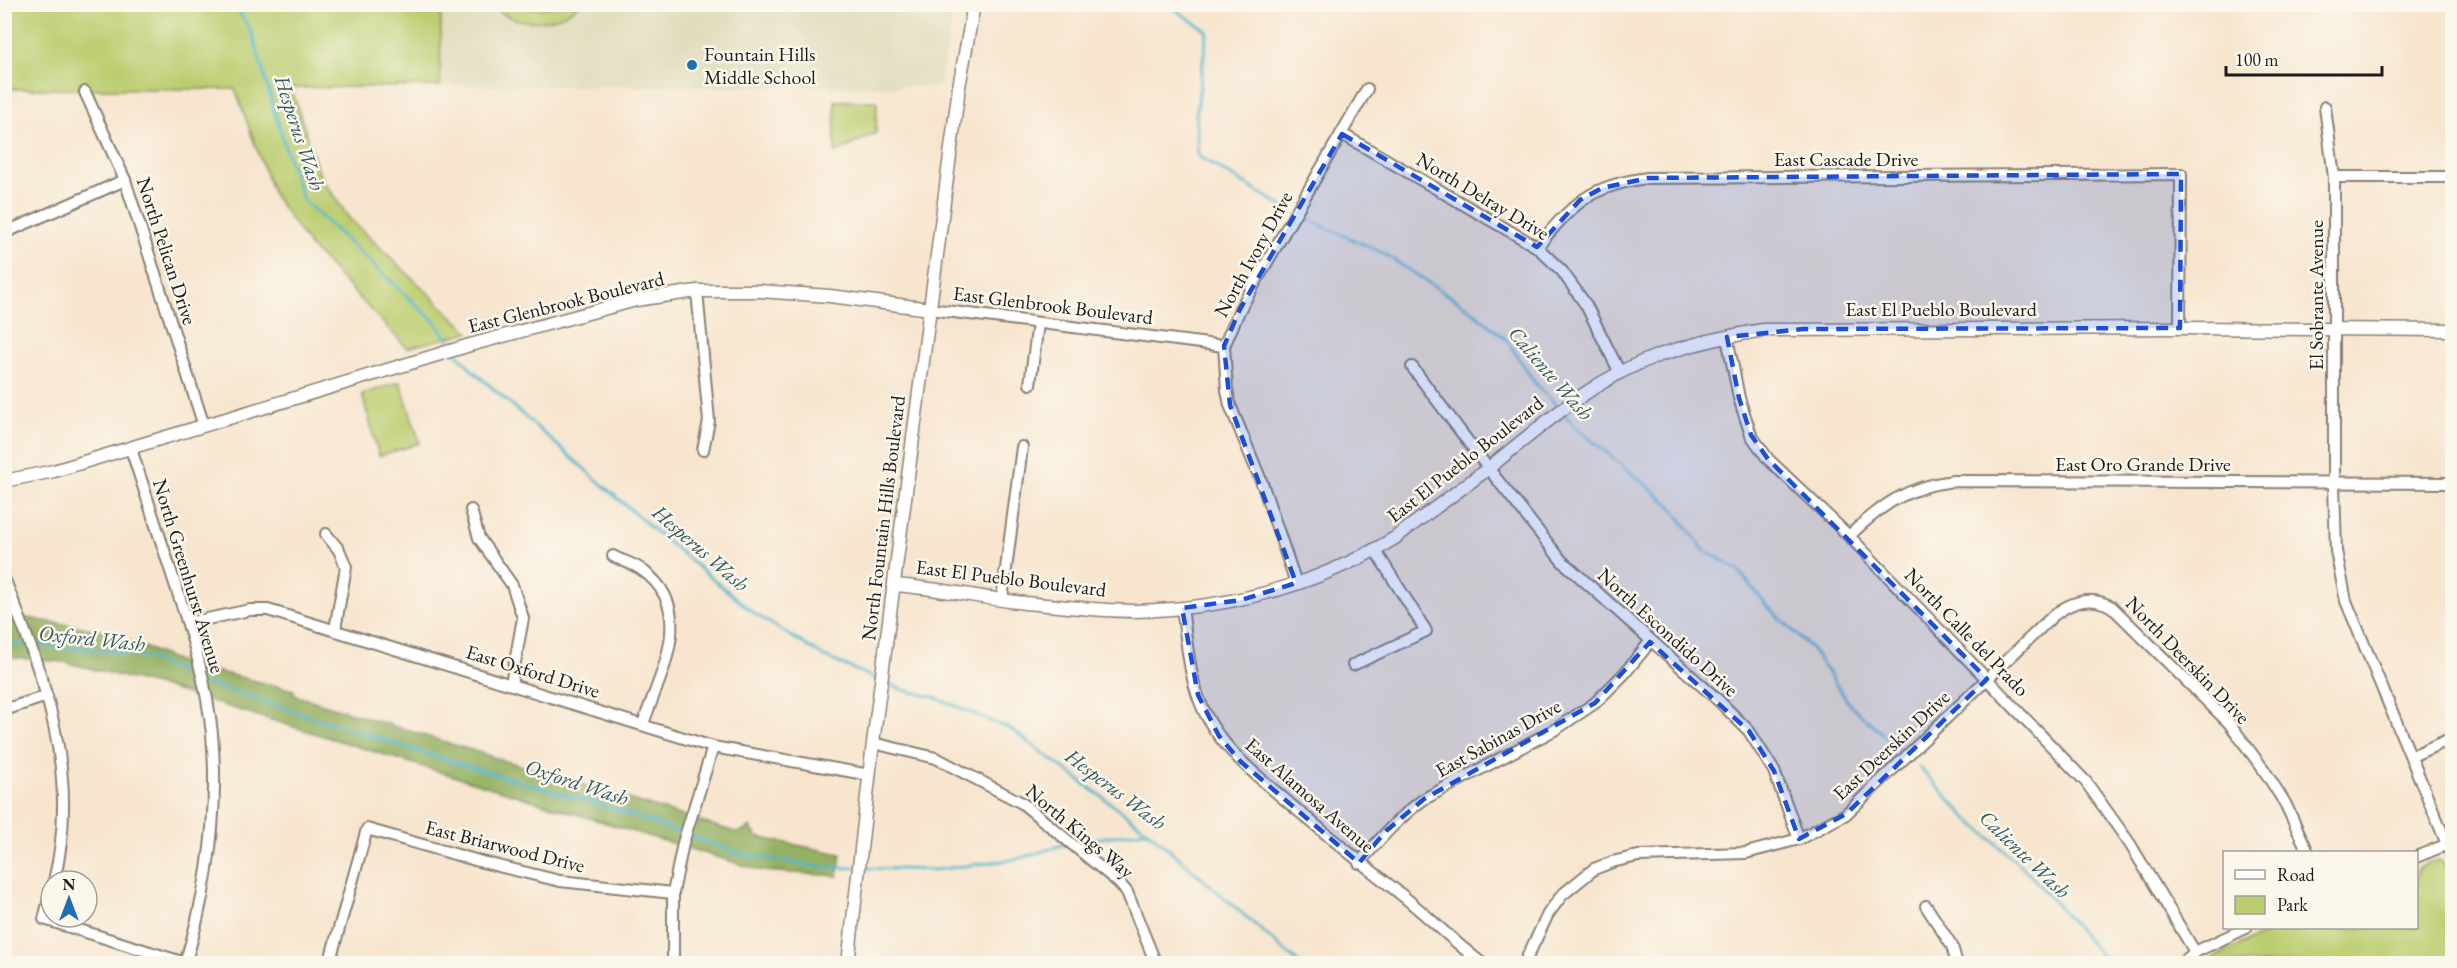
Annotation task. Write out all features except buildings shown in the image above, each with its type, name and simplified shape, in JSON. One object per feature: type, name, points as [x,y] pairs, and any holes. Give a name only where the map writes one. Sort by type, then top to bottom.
[{"type":"street","name":"North Fountain Hills Boulevard","points":[[848,963],[873,743],[960,79],[974,4]]},
{"type":"street","name":"North Ivory Drive","points":[[1296,583],[1262,483],[1230,405],[1225,375],[1224,346],[1240,309],[1366,89]]},
{"type":"street","name":"North Pelican Drive","points":[[85,92],[125,180],[204,426]]},
{"type":"street","name":"El Sobrante Avenue","points":[[2325,107],[2334,177],[2336,551],[2346,601],[2452,856]]},
{"type":"street","name":"North Delray Drive","points":[[1342,134],[1537,247],[1562,271],[1586,305],[1620,373]]},
{"type":"street","name":"East Cascade Drive","points":[[1537,247],[1580,200],[1602,188],[1637,180],[2181,174],[2180,328]]},
{"type":"street","points":[[2334,177],[2452,177]]},
{"type":"street","points":[[4,233],[125,180]]},
{"type":"street","name":"East Glenbrook Boulevard","points":[[4,481],[54,471],[131,449],[553,321],[636,300],[697,291],[759,291],[830,296],[1224,346]]},
{"type":"street","points":[[697,291],[709,421],[703,450]]},
{"type":"street","points":[[1030,384],[1038,322]]},
{"type":"street","name":"East El Pueblo Boulevard","points":[[894,585],[1002,599],[1133,611],[1182,608],[1241,600],[1328,572],[1375,550],[1395,538],[1583,394],[1620,373],[1656,356],[1763,330],[2180,328],[2452,330]]},
{"type":"street","name":"North Calle del Prado","points":[[1727,337],[1739,398],[1751,435],[1768,459],[1849,536],[2086,782],[2130,844],[2195,952]]},
{"type":"street","name":"North Escondido Drive","points":[[1412,366],[1488,468],[1562,561],[1650,642],[1719,701],[1749,731],[1774,771],[1799,839]]},
{"type":"street","points":[[1002,599],[1022,447]]},
{"type":"street","name":"North Greenhurst Avenue","points":[[131,449],[188,623],[203,681],[212,733],[212,829],[204,893],[185,963]]},
{"type":"street","name":"East Oro Grande Drive","points":[[1849,536],[1878,509],[1912,489],[1953,481],[2452,483]]},
{"type":"street","points":[[471,510],[479,538],[512,585],[523,618],[511,684]]},
{"type":"street","points":[[326,534],[339,549],[346,567],[335,629]]},
{"type":"street","points":[[1353,665],[1426,631],[1375,550]]},
{"type":"street","points":[[613,556],[642,569],[658,584],[668,599],[672,613],[672,635],[643,723]]},
{"type":"street","points":[[4,578],[47,696],[61,755],[63,784],[60,847],[56,869]]},
{"type":"street","name":"East Deerskin Drive","points":[[1524,963],[1548,915],[1562,895],[1594,869],[1638,856],[1746,853],[1799,839],[1845,814],[2064,607],[2088,600]]},
{"type":"street","name":"North Deerskin Drive","points":[[2088,600],[2102,602],[2112,607],[2229,723],[2285,803],[2308,851]]},
{"type":"street","name":"East Alamosa Avenue","points":[[1182,608],[1191,668],[1204,711],[1219,736],[1240,761],[1359,863],[1405,898],[1457,945],[1484,963]]},
{"type":"street","name":"East Oxford Drive","points":[[188,623],[250,610],[268,610],[643,723],[713,747],[870,775]]},
{"type":"street","name":"East Sabinas Drive","points":[[1359,863],[1405,812],[1424,799],[1556,729],[1595,703],[1624,674],[1650,642]]},
{"type":"street","points":[[4,710],[47,696]]},
{"type":"street","points":[[2412,756],[2452,738]]},
{"type":"street","name":"North Kings Way","points":[[873,743],[936,758],[1022,803],[1118,882],[1127,892],[1156,963]]},
{"type":"street","points":[[673,963],[673,893],[683,843],[713,747]]},
{"type":"street","name":"East Briarwood Drive","points":[[328,963],[367,829],[482,862],[560,881],[673,893]]},
{"type":"street","points":[[2418,855],[2448,844]]},
{"type":"street","points":[[1926,906],[1952,946],[1957,963]]},
{"type":"street","points":[[74,929],[185,963]]},
{"type":"street","points":[[2181,963],[2195,952],[2242,929]]},
{"type":"highlighted area","points":[[1342,134],[1537,247],[1580,200],[1602,188],[1648,178],[2181,174],[2180,328],[1803,329],[1727,337],[1739,398],[1751,435],[1768,459],[1987,679],[1846,814],[1799,839],[1774,771],[1749,731],[1650,642],[1595,703],[1424,799],[1386,831],[1359,863],[1240,761],[1219,736],[1198,695],[1182,608],[1241,600],[1296,583],[1230,405],[1224,346],[1240,309]]},
{"type":"shaded area","name":"Fountain Hills Middle School","points":[[441,5],[955,5],[939,87],[440,86]]},
{"type":"green space","points":[[4,5],[441,5],[440,86],[291,88],[320,176],[349,218],[469,332],[407,348],[309,245],[273,194],[235,89],[5,89]]},
{"type":"green space","points":[[491,5],[517,5],[541,9],[557,5],[579,5],[558,17],[535,22],[512,18]]},
{"type":"green space","points":[[835,101],[877,101],[876,133],[835,153]]},
{"type":"green space","points":[[400,382],[420,443],[379,456],[362,394]]},
{"type":"green space","points":[[5,617],[27,618],[105,631],[185,664],[294,690],[294,695],[738,833],[750,827],[757,837],[841,854],[838,876],[762,871],[164,687],[64,662],[5,657]]},
{"type":"green space","points":[[2437,860],[2443,862],[2452,885],[2452,963],[2204,963],[2232,948],[2278,929],[2418,929],[2418,868]]},
{"type":"waterway","name":"Hesperus Wash","points":[[234,4],[252,33],[303,200],[437,324],[453,346]]},
{"type":"waterway","name":"Caliente Wash","points":[[1167,4],[1207,31],[1196,117],[1198,156],[1292,212]]},
{"type":"waterway","name":"Caliente Wash","points":[[1298,215],[1383,253],[1471,310],[1507,340],[1535,383],[1560,409]]},
{"type":"waterway","name":"Hesperus Wash","points":[[456,352],[472,370],[655,531],[755,614],[825,657],[877,679]]},
{"type":"waterway","name":"Caliente Wash","points":[[1564,414],[1577,428],[1670,505],[1704,550],[1737,569],[1768,607],[1810,647],[1851,706],[1899,748]]},
{"type":"waterway","name":"Oxford Wash","points":[[4,643],[27,645]]},
{"type":"waterway","name":"Oxford Wash","points":[[33,645],[110,651],[147,657],[198,679]]},
{"type":"waterway","name":"Oxford Wash","points":[[207,683],[433,756],[611,808],[741,854],[820,867],[856,868]]},
{"type":"waterway","name":"Hesperus Wash","points":[[886,683],[934,697],[1012,730],[1148,831],[1300,964]]},
{"type":"waterway","name":"Caliente Wash","points":[[1919,767],[1965,816],[2027,871],[2109,964]]},
{"type":"waterway","name":"Oxford Wash","points":[[1073,842],[1146,831]]},
{"type":"waterway","name":"Oxford Wash","points":[[863,868],[935,870],[1017,859],[1066,844]]},
{"type":"place","name":"Fountain Hills Middle School","points":[[692,65]]}]
